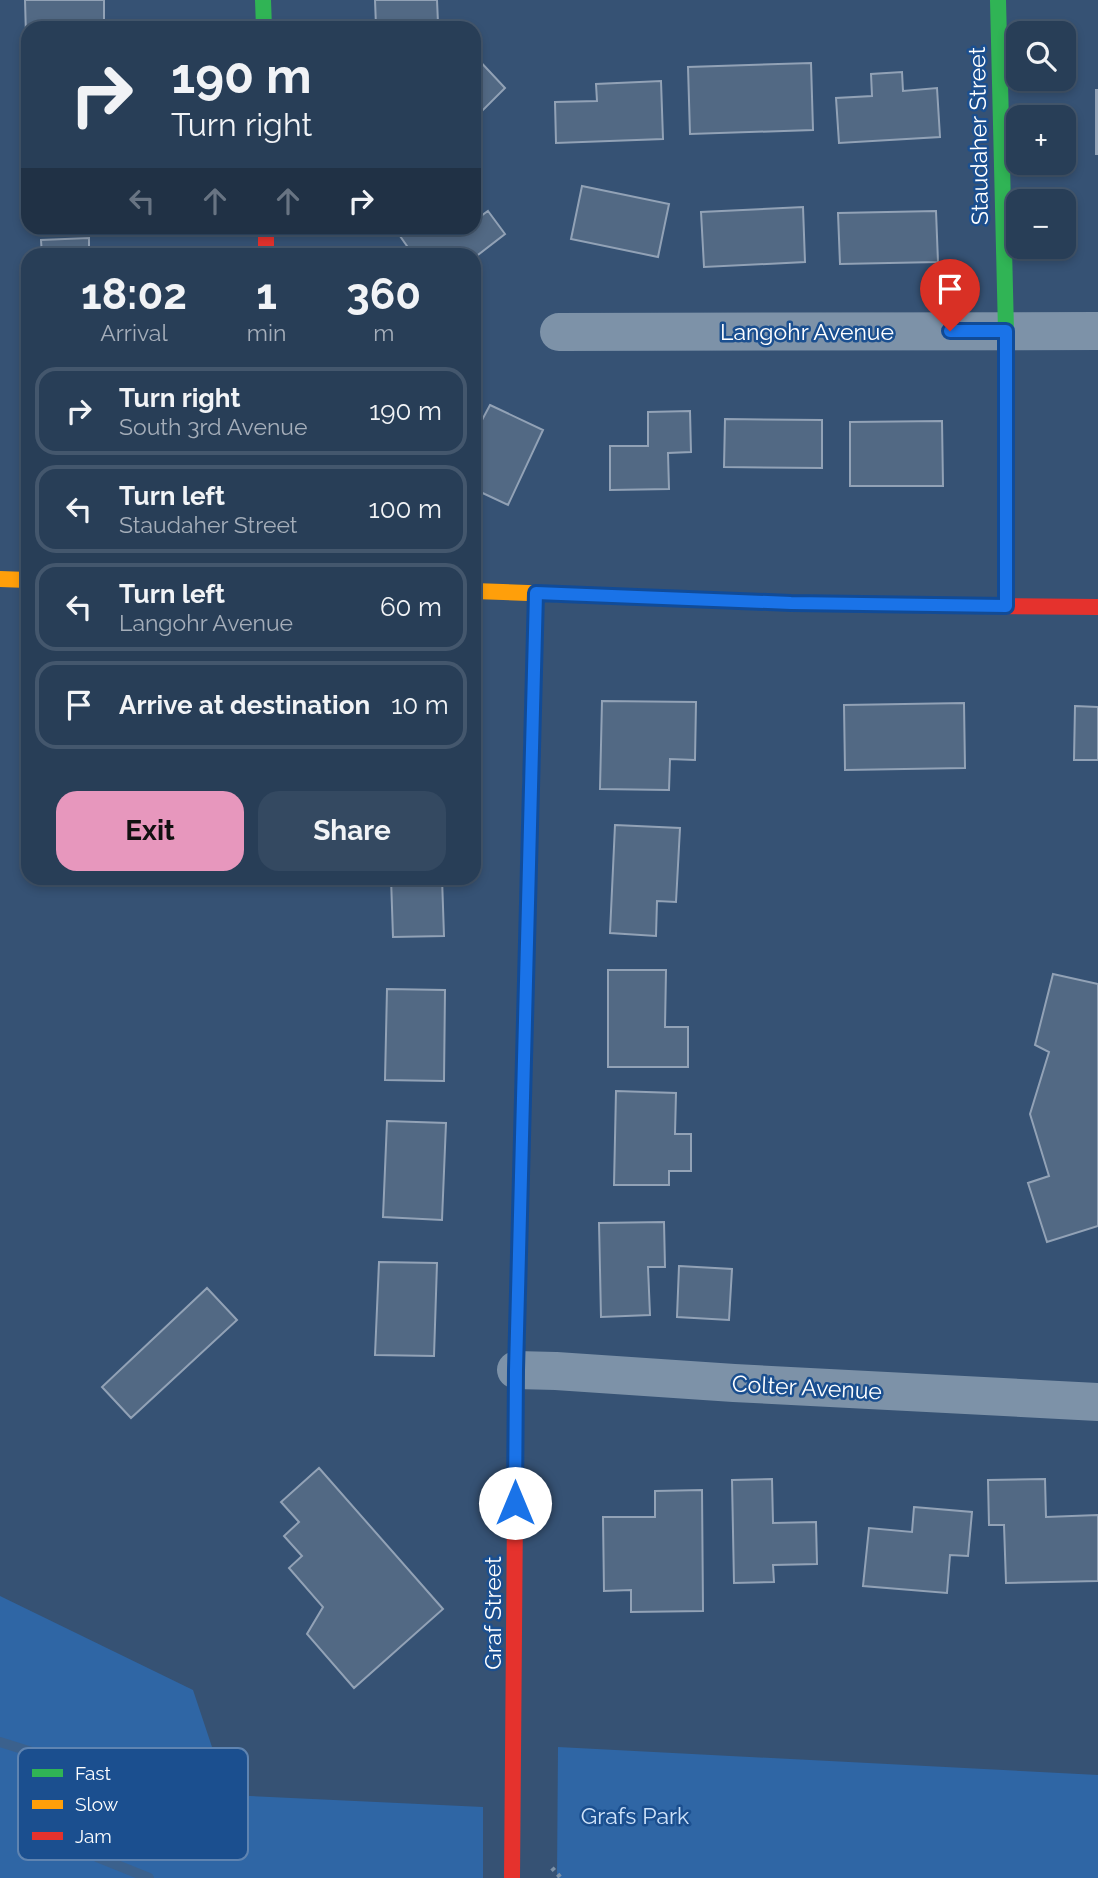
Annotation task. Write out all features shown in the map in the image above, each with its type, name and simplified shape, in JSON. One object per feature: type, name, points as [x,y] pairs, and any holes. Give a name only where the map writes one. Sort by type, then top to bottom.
[{"type":"street","points":[[263,0],[264,21]]},
{"type":"street","name":"Staudaher Street","points":[[998,0],[1006,331],[1006,606]]},
{"type":"street","name":"Langohr Avenue","points":[[559,332],[1098,331]]},
{"type":"street","points":[[0,579],[21,580]]},
{"type":"street","points":[[481,591],[791,603],[1098,607]]},
{"type":"street","name":"Graf Street","points":[[512,1878],[516,1370],[536,593]]},
{"type":"street","name":"Colter Avenue","points":[[516,1370],[1098,1402]]},
{"type":"path","points":[[552,1868],[561,1878]]},
{"type":"green space","points":[[0,1596],[193,1690],[212,1748],[18,1748],[18,1860],[248,1860],[248,1796],[483,1807],[483,1878],[0,1878]]},
{"type":"green space","name":"Grafs Park","points":[[558,1747],[1098,1775],[1098,1878],[557,1878]]},
{"type":"building","points":[[25,0],[104,0],[104,21],[26,21]]},
{"type":"building","points":[[375,0],[437,0],[438,21],[376,21]]},
{"type":"building","points":[[481,62],[505,88],[481,112]]},
{"type":"building","points":[[811,63],[813,130],[690,134],[688,67]]},
{"type":"building","points":[[902,72],[903,91],[937,88],[940,137],[839,143],[836,98],[872,96],[871,74]]},
{"type":"building","points":[[661,81],[663,139],[556,143],[555,102],[597,101],[596,84]]},
{"type":"building","points":[[1098,90],[1098,154],[1096,154]]},
{"type":"building","points":[[582,186],[669,204],[658,257],[571,239]]},
{"type":"building","points":[[803,207],[805,262],[704,267],[701,212]]},
{"type":"building","points":[[488,211],[505,234],[481,253],[481,248],[408,248],[400,236],[481,235],[481,216]]},
{"type":"building","points":[[936,211],[938,262],[840,264],[838,213]]},
{"type":"building","points":[[89,238],[89,248],[42,248],[41,240]]},
{"type":"building","points":[[490,405],[543,430],[508,505],[481,492],[481,422]]},
{"type":"building","points":[[690,411],[691,452],[668,453],[669,489],[610,490],[610,446],[648,446],[648,412]]},
{"type":"building","points":[[725,419],[822,420],[822,468],[724,467]]},
{"type":"building","points":[[942,421],[943,486],[850,486],[850,422]]},
{"type":"building","points":[[602,701],[696,702],[695,760],[670,759],[669,790],[600,789]]},
{"type":"building","points":[[964,703],[965,768],[845,770],[844,705]]},
{"type":"building","points":[[1075,706],[1098,707],[1098,760],[1074,760]]},
{"type":"building","points":[[615,825],[680,828],[676,902],[657,901],[656,936],[610,933]]},
{"type":"building","points":[[391,885],[442,885],[444,936],[393,937]]},
{"type":"building","points":[[608,970],[666,970],[665,1027],[688,1027],[688,1067],[608,1067]]},
{"type":"building","points":[[1053,974],[1098,984],[1098,1226],[1047,1242],[1028,1183],[1049,1176],[1030,1114],[1049,1052],[1035,1045]]},
{"type":"building","points":[[387,989],[445,990],[444,1081],[385,1080]]},
{"type":"building","points":[[616,1091],[676,1093],[675,1134],[691,1134],[691,1171],[669,1171],[669,1185],[614,1185]]},
{"type":"building","points":[[387,1121],[446,1123],[442,1220],[383,1217]]},
{"type":"building","points":[[664,1222],[665,1267],[648,1267],[650,1315],[601,1317],[599,1223]]},
{"type":"building","points":[[379,1262],[437,1263],[434,1356],[375,1355]]},
{"type":"building","points":[[679,1266],[732,1269],[729,1320],[677,1317]]},
{"type":"building","points":[[207,1288],[237,1320],[131,1418],[102,1387]]},
{"type":"building","points":[[319,1468],[443,1609],[354,1688],[307,1634],[323,1607],[289,1568],[302,1556],[284,1536],[299,1522],[281,1502]]},
{"type":"building","points":[[772,1479],[773,1523],[816,1522],[817,1564],[773,1565],[774,1582],[734,1583],[732,1480]]},
{"type":"building","points":[[1045,1479],[1046,1517],[1098,1515],[1098,1581],[1006,1583],[1004,1525],[989,1525],[988,1480]]},
{"type":"building","points":[[702,1490],[703,1611],[631,1612],[631,1590],[604,1591],[603,1517],[655,1517],[655,1491]]},
{"type":"building","points":[[914,1507],[972,1512],[968,1556],[950,1555],[947,1593],[863,1586],[869,1528],[912,1532]]},
{"type":"waterway","points":[[0,1742],[19,1748]]},
{"type":"waterway","points":[[104,1860],[149,1878]]},
{"type":"traffic: fast","points":[[263,0],[264,21]]},
{"type":"traffic: fast","points":[[998,0],[1006,448]]},
{"type":"traffic: fast","points":[[516,1388],[530,811]]},
{"type":"traffic: slow","points":[[0,579],[21,580]]},
{"type":"traffic: slow","points":[[481,591],[791,603],[986,606]]},
{"type":"traffic: slow","points":[[530,811],[536,593]]},
{"type":"traffic: jam","points":[[266,235],[266,248]]},
{"type":"traffic: jam","points":[[1006,448],[1006,606]]},
{"type":"traffic: jam","points":[[986,606],[1098,607]]},
{"type":"traffic: jam","points":[[512,1878],[516,1388]]},
{"type":"route","points":[[515,1503],[536,593],[791,603],[1006,606],[1006,331],[950,331]]}]
